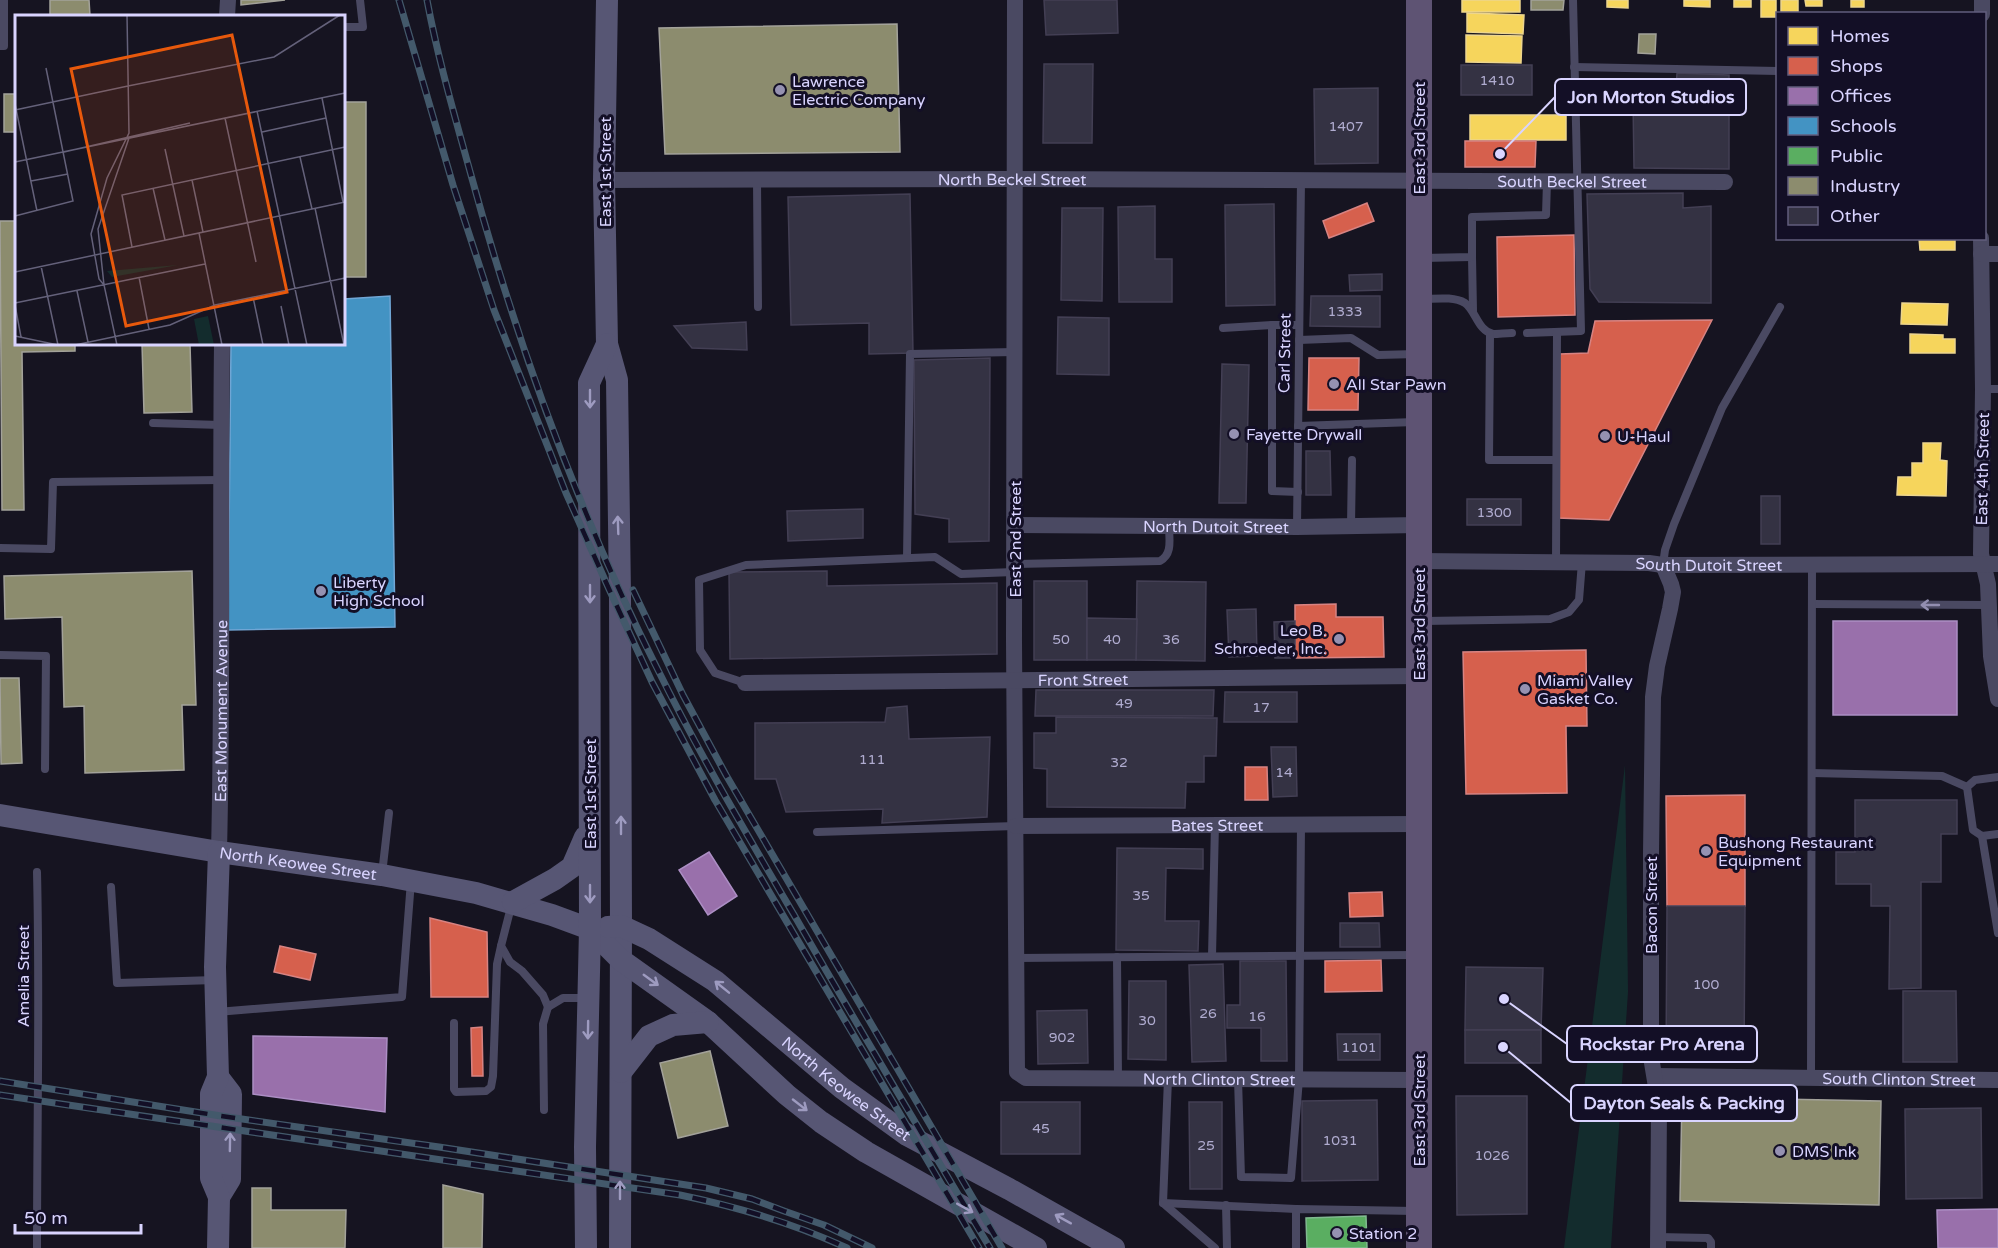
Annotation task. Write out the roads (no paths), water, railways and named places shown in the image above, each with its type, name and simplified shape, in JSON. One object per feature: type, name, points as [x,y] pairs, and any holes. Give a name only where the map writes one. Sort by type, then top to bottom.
[{"type":"main road","name":"East 1st Street","points":[[607,0],[604,180],[607,344],[617,380],[620,595],[620,1248]]},
{"type":"main road","name":"East 3rd Street","points":[[1419,0],[1419,1248]]},
{"type":"main road","name":"East 1st Street","points":[[586,1248],[585,1147],[590,929],[590,383],[607,344]]},
{"type":"main road","name":"North Keowee Street","points":[[0,815],[476,892],[513,902],[590,929],[621,926],[677,956],[715,981],[842,1088],[907,1135],[1114,1248]]},
{"type":"main road","points":[[513,902],[572,867],[590,824]]},
{"type":"main road","name":"East Monument Avenue","points":[[218,1248],[219,1197],[211,1178],[211,1094],[218,1077],[216,980],[219,852]]},
{"type":"main road","name":"North Keowee Street","points":[[590,929],[621,960],[708,1022],[787,1095],[821,1122],[866,1152],[1036,1248]]},
{"type":"main road","points":[[621,1072],[649,1035],[673,1025],[708,1022]]},
{"type":"street","points":[[227,15],[228,0]]},
{"type":"street","name":"East 2nd Street","points":[[1015,0],[1014,568],[1017,1072],[1020,1076]]},
{"type":"street","name":"North Beckel Street","points":[[604,180],[1016,179],[1419,182]]},
{"type":"street","name":"South Beckel Street","points":[[1419,182],[1725,182]]},
{"type":"street","points":[[1981,246],[1998,254]]},
{"type":"street","name":"East 4th Street","points":[[1981,246],[1990,389],[1981,554],[1991,564],[1988,605],[1991,656],[1998,699]]},
{"type":"street","name":"East Monument Avenue","points":[[219,852],[222,722],[222,345]]},
{"type":"street","name":"North Dutoit Street","points":[[1015,525],[1297,527],[1419,525]]},
{"type":"street","name":"South Dutoit Street","points":[[1419,561],[1812,566],[1991,564]]},
{"type":"street","name":"Bacon Street","points":[[1658,1243],[1659,1105],[1656,1076],[1652,1063],[1651,1031],[1653,697],[1657,666],[1671,609],[1671,584],[1664,565]]},
{"type":"street","name":"Front Street","points":[[745,682],[1419,676]]},
{"type":"street","name":"Bates Street","points":[[1017,826],[1419,824]]},
{"type":"street","name":"North Clinton Street","points":[[1020,1076],[1026,1078],[1419,1080]]},
{"type":"street","name":"South Clinton Street","points":[[1656,1076],[1998,1080]]},
{"type":"lane","points":[[0,46],[4,46],[4,0]]},
{"type":"lane","points":[[345,27],[363,27],[360,0]]},
{"type":"lane","points":[[1527,333],[1581,331],[1574,0]]},
{"type":"lane","points":[[1574,67],[1776,71]]},
{"type":"lane","points":[[757,180],[758,307]]},
{"type":"lane","name":"Carl Street","points":[[1297,527],[1301,180]]},
{"type":"lane","points":[[1473,311],[1472,217],[1546,215],[1547,182]]},
{"type":"lane","points":[[1419,258],[1472,257]]},
{"type":"lane","points":[[1419,299],[1450,299],[1464,303],[1490,334],[1512,333]]},
{"type":"lane","points":[[1664,565],[1665,550],[1674,524],[1722,408],[1779,307]]},
{"type":"lane","points":[[1272,325],[1272,491],[1298,492]]},
{"type":"lane","points":[[1223,328],[1299,325]]},
{"type":"lane","points":[[1556,562],[1557,332]]},
{"type":"lane","points":[[1490,334],[1489,460],[1556,460]]},
{"type":"lane","points":[[1299,340],[1351,339],[1378,355],[1419,354]]},
{"type":"lane","points":[[907,558],[910,354],[1015,352]]},
{"type":"lane","points":[[1298,426],[1419,422]]},
{"type":"lane","points":[[153,423],[221,425]]},
{"type":"lane","points":[[1351,526],[1352,460]]},
{"type":"lane","points":[[0,548],[51,549],[52,482],[221,480]]},
{"type":"lane","points":[[745,682],[715,673],[700,650],[699,580],[746,565],[907,558],[935,557],[960,574],[1014,568],[1160,561],[1169,552],[1169,525]]},
{"type":"lane","points":[[1419,621],[1550,618],[1569,612],[1579,600],[1582,562]]},
{"type":"lane","points":[[1811,1079],[1812,566]]},
{"type":"lane","points":[[1812,604],[1988,605]]},
{"type":"lane","points":[[0,655],[46,656],[45,769]]},
{"type":"lane","points":[[1812,773],[1942,776],[1967,787]]},
{"type":"lane","points":[[1967,787],[1975,780],[1998,777]]},
{"type":"lane","points":[[1967,787],[1973,830],[1982,836],[1998,834]]},
{"type":"lane","points":[[382,875],[389,813]]},
{"type":"lane","points":[[1212,956],[1215,824]]},
{"type":"lane","points":[[1238,1079],[1241,1177],[1292,1178],[1299,1079],[1301,824]]},
{"type":"lane","points":[[817,831],[1017,826]]},
{"type":"lane","points":[[1982,836],[1998,933]]},
{"type":"lane","name":"Amelia Street","points":[[37,872],[39,975],[36,1080],[37,1248]]},
{"type":"lane","points":[[217,1012],[402,997],[411,880]]},
{"type":"lane","points":[[111,887],[117,983],[216,980]]},
{"type":"lane","points":[[454,1023],[454,1089],[456,1092],[486,1091],[491,1087],[493,1076],[497,964],[513,902]]},
{"type":"lane","points":[[501,946],[510,963],[522,972],[543,995],[548,1007],[543,1024],[544,1110]]},
{"type":"lane","points":[[1017,958],[1419,955]]},
{"type":"lane","points":[[1117,957],[1118,1078]]},
{"type":"lane","points":[[548,1007],[563,998],[588,998]]},
{"type":"lane","points":[[1163,1203],[1168,1078]]},
{"type":"lane","points":[[1163,1203],[1296,1209],[1419,1210]]},
{"type":"lane","points":[[1163,1203],[1215,1248]]},
{"type":"lane","points":[[1226,1206],[1227,1248]]},
{"type":"lane","points":[[1296,1209],[1296,1248]]},
{"type":"lane","points":[[1658,1243],[1708,1238],[1711,1248]]},
{"type":"railway","points":[[399,0],[453,185],[494,310],[566,493],[652,682],[715,800],[979,1248]]},
{"type":"railway","points":[[427,0],[453,110],[509,302],[577,491],[630,613],[675,704],[743,828],[990,1248]]},
{"type":"railway","points":[[633,590],[683,695],[726,775],[1002,1248]]},
{"type":"railway","points":[[0,1081],[706,1188],[752,1199],[824,1225],[872,1248]]},
{"type":"railway","points":[[0,1095],[680,1195],[765,1217],[847,1248]]},
{"type":"place","name":"Lawrence Electric Company","points":[[780,90]]},
{"type":"place","name":"Jon Morton Studios","points":[[1500,154]]},
{"type":"place","name":"All Star Pawn","points":[[1334,384]]},
{"type":"place","name":"Fayette Drywall","points":[[1234,434]]},
{"type":"place","name":"U-Haul","points":[[1605,436]]},
{"type":"place","name":"Liberty High School","points":[[321,591]]},
{"type":"place","name":"Leo B. Schroeder, Inc.","points":[[1339,639]]},
{"type":"place","name":"Miami Valley Gasket Co.","points":[[1525,689]]},
{"type":"place","name":"Bushong Restaurant Equipment","points":[[1706,851]]},
{"type":"place","name":"Rockstar Pro Arena","points":[[1504,999]]},
{"type":"place","name":"Dayton Seals & Packing","points":[[1503,1047]]},
{"type":"place","name":"DMS Ink","points":[[1780,1151]]},
{"type":"place","name":"Station 2","points":[[1337,1233]]}]
